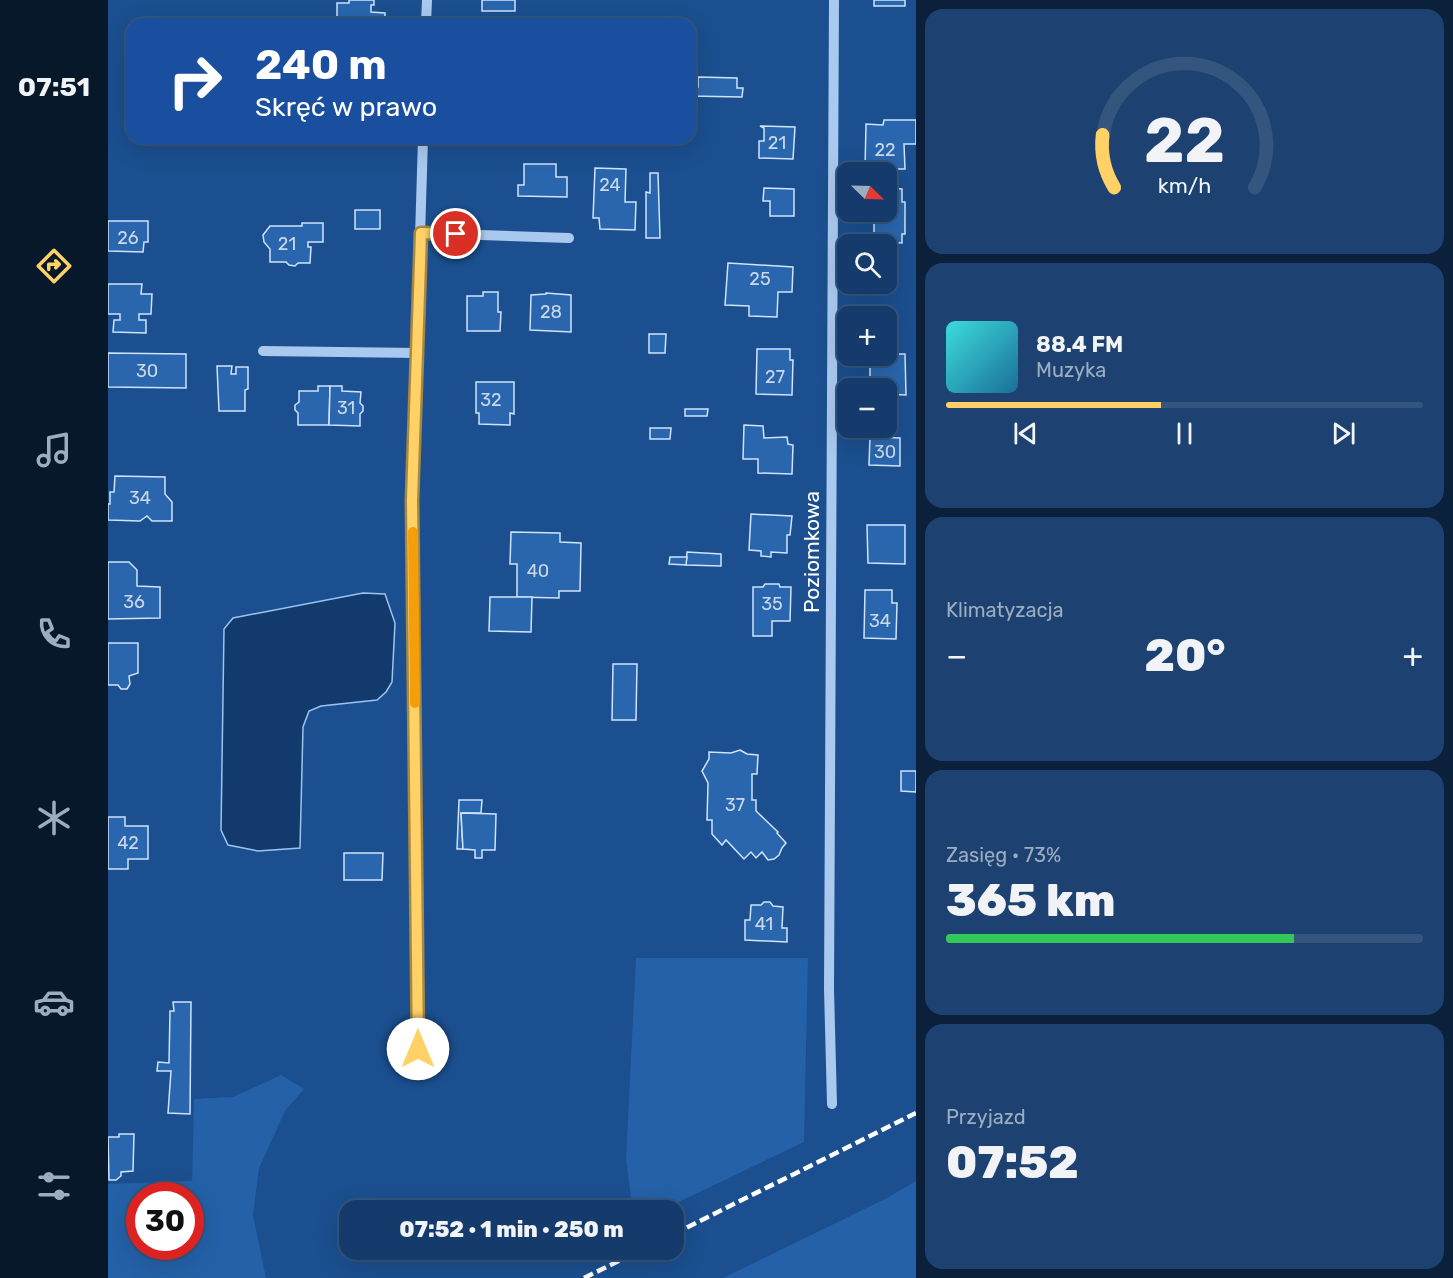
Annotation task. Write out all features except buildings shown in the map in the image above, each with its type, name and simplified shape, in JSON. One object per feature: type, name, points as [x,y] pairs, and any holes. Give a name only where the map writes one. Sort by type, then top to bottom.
[{"type":"street","points":[[426,18],[427,0]]},
{"type":"street","name":"Poziomkowa","points":[[832,1104],[829,965],[834,0]]},
{"type":"street","points":[[418,1070],[412,500],[423,144]]},
{"type":"street","points":[[421,233],[569,238]]},
{"type":"street","points":[[263,351],[417,353]]},
{"type":"shaded area","points":[[363,593],[385,594],[395,623],[392,682],[377,700],[321,706],[309,711],[303,727],[300,848],[258,851],[228,845],[221,830],[224,629],[233,618]]},
{"type":"shaded area","points":[[636,958],[808,958],[804,1142],[683,1200],[631,1200],[626,1159]]},
{"type":"shaded area","points":[[281,1075],[304,1089],[285,1111],[259,1168],[253,1215],[266,1278],[108,1278],[108,1184],[126,1183],[126,1260],[204,1260],[204,1182],[164,1182],[192,1181],[194,1099],[233,1097]]},
{"type":"shaded area","points":[[916,1181],[916,1278],[723,1278],[887,1198]]},
{"type":"railway","points":[[684,1229],[916,1113]]},
{"type":"railway","points":[[584,1278],[621,1260]]},
{"type":"slow traffic","points":[[413,532],[415,703]]},
{"type":"route","points":[[418,1049],[412,500],[421,233],[456,234]]}]
